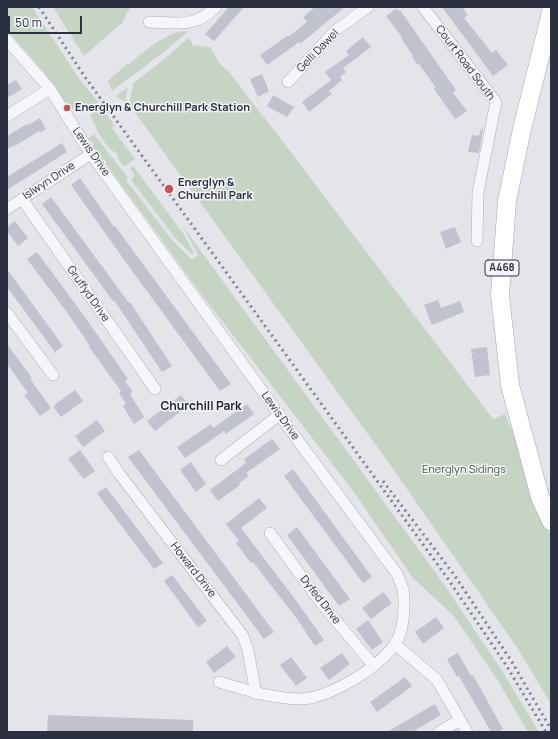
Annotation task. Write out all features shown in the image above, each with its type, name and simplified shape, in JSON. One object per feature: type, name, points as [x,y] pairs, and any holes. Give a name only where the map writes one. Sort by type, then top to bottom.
[{"type":"main road","name":"A468","points":[[551,13],[522,129],[507,201],[500,295],[510,385],[540,497],[551,521]]},
{"type":"street","points":[[149,22],[195,22],[216,7]]},
{"type":"street","name":"Gelli Dawel","points":[[288,82],[336,30],[368,7]]},
{"type":"street","name":"Court Road South","points":[[423,7],[496,102],[478,192],[477,241]]},
{"type":"street","name":"Lewis Drive","points":[[7,40],[50,89],[91,154],[279,415],[397,574],[403,590],[403,620],[400,634],[395,644],[373,665],[351,681],[320,695],[304,699],[256,694],[219,682]]},
{"type":"street","points":[[7,116],[50,89]]},
{"type":"street","name":"Islwyn Drive","points":[[7,209],[91,154]]},
{"type":"street","name":"Gruffyd Drive","points":[[22,199],[155,389]]},
{"type":"street","points":[[7,313],[53,375]]},
{"type":"street","points":[[221,460],[279,415]]},
{"type":"street","name":"Howard Drive","points":[[108,457],[243,636],[248,650],[256,694]]},
{"type":"street","name":"Dyfed Drive","points":[[270,533],[321,603],[373,665]]},
{"type":"street","points":[[395,644],[437,680],[467,732]]},
{"type":"street","points":[[439,732],[460,720]]},
{"type":"green space","points":[[7,7],[32,7],[80,80],[98,102],[80,113],[75,107],[70,110],[43,71],[7,30]]},
{"type":"green space","points":[[53,7],[133,7],[129,9],[122,23],[84,56]]},
{"type":"green space","points":[[182,31],[187,32],[165,51],[112,91],[108,81],[127,64],[128,65],[161,40]]},
{"type":"green space","name":"Energlyn Sidings","points":[[188,38],[192,42],[192,45],[210,47],[220,64],[229,72],[290,151],[493,419],[505,414],[517,442],[545,524],[551,536],[551,704],[518,649],[391,466],[129,104],[132,84],[168,56]]},
{"type":"green space","points":[[128,87],[125,102],[116,96]]},
{"type":"green space","points":[[101,107],[115,126],[112,128],[135,159],[124,167],[118,159],[117,153],[108,147],[101,137],[90,115]]},
{"type":"green space","points":[[94,134],[128,178],[126,180],[172,240],[192,260],[198,255],[182,225],[443,583],[501,669],[539,732],[528,732],[498,681],[454,616],[413,578],[353,491],[202,295],[88,139]]},
{"type":"green space","points":[[133,166],[185,236],[194,253],[192,254],[177,240],[131,180],[135,176],[130,168]]},
{"type":"building","points":[[229,7],[244,7],[214,41],[205,34]]},
{"type":"building","points":[[315,7],[345,7],[300,44],[299,42],[267,65],[260,55],[287,36],[288,37],[307,22],[303,17]]},
{"type":"building","points":[[442,7],[462,7],[468,15],[464,18],[492,53],[496,50],[508,65],[493,76]]},
{"type":"building","points":[[396,9],[398,11],[400,10],[456,90],[453,93],[467,111],[455,119],[434,89],[436,88],[419,64],[418,65],[412,57],[413,56],[401,38],[402,37],[386,16]]},
{"type":"building","points":[[363,37],[371,47],[343,68],[346,72],[340,77],[342,80],[329,91],[332,94],[309,112],[302,102],[331,80],[325,72],[349,55],[346,51]]},
{"type":"building","points":[[262,74],[269,91],[258,97],[250,79]]},
{"type":"building","points":[[16,80],[22,89],[7,98],[7,85]]},
{"type":"building","points":[[273,95],[294,107],[287,117],[267,106]]},
{"type":"building","points":[[40,118],[46,129],[40,133],[39,131],[15,146],[7,149],[7,136]]},
{"type":"building","points":[[481,129],[483,129],[479,153],[468,152],[472,135],[479,136]]},
{"type":"building","points":[[62,143],[67,152],[7,190],[7,177]]},
{"type":"building","points":[[80,178],[114,227],[115,226],[231,384],[220,391],[71,185]]},
{"type":"building","points":[[51,197],[129,303],[130,302],[172,366],[162,372],[114,300],[113,301],[42,204]]},
{"type":"building","points":[[15,221],[28,238],[18,246],[7,231],[7,227]]},
{"type":"building","points":[[455,227],[461,242],[446,249],[440,232]]},
{"type":"building","points":[[37,252],[128,379],[125,381],[133,392],[130,394],[144,417],[134,424],[123,406],[126,404],[119,393],[121,391],[89,347],[90,346],[69,315],[27,259]]},
{"type":"building","points":[[7,269],[63,346],[55,352],[7,287]]},
{"type":"building","points":[[438,300],[441,308],[460,301],[464,312],[432,325],[424,305]]},
{"type":"building","points":[[7,344],[32,378],[30,379],[51,408],[40,416],[24,395],[28,393],[7,364]]},
{"type":"building","points":[[487,347],[490,375],[475,377],[471,349]]},
{"type":"building","points":[[75,390],[83,401],[61,417],[53,406]]},
{"type":"building","points":[[181,395],[189,405],[155,431],[147,421]]},
{"type":"building","points":[[247,404],[254,414],[226,434],[224,431],[185,458],[177,447],[211,424],[213,428]]},
{"type":"building","points":[[97,420],[105,431],[83,447],[75,436]]},
{"type":"building","points":[[272,439],[280,449],[246,473],[249,476],[239,483],[240,485],[218,501],[210,490],[246,463],[244,459]]},
{"type":"building","points":[[80,450],[95,471],[84,479],[68,459]]},
{"type":"building","points":[[139,450],[274,632],[264,639],[128,457]]},
{"type":"building","points":[[191,462],[206,484],[196,492],[180,470]]},
{"type":"building","points":[[293,469],[372,577],[363,583],[284,476]]},
{"type":"building","points":[[106,487],[163,563],[154,569],[97,493]]},
{"type":"building","points":[[259,498],[267,508],[241,528],[324,640],[315,646],[297,619],[253,562],[251,563],[236,543],[239,541],[226,524]]},
{"type":"building","points":[[297,527],[350,599],[339,606],[287,535]]},
{"type":"building","points":[[172,575],[207,621],[198,627],[164,581]]},
{"type":"building","points":[[383,592],[392,603],[371,619],[362,608]]},
{"type":"building","points":[[436,617],[444,628],[423,644],[415,632]]},
{"type":"building","points":[[368,620],[383,642],[372,650],[356,629]]},
{"type":"building","points":[[227,646],[236,657],[214,673],[206,662]]},
{"type":"building","points":[[342,653],[350,664],[329,680],[320,668]]},
{"type":"building","points":[[458,653],[471,676],[473,675],[503,729],[498,732],[491,732],[459,676],[457,677],[447,659]]},
{"type":"building","points":[[291,657],[307,678],[296,686],[280,665]]},
{"type":"building","points":[[405,677],[412,686],[377,712],[370,702]]},
{"type":"building","points":[[435,704],[441,715],[412,732],[387,732]]},
{"type":"building","points":[[48,715],[193,720],[193,732],[47,732]]},
{"type":"railway","points":[[39,7],[85,77],[448,579],[506,665],[546,732]]},
{"type":"railway","points":[[383,481],[455,576],[512,662],[549,726]]},
{"type":"place","name":"Energlyn & Churchill Park Station","points":[[67,108]]},
{"type":"place","name":"Energlyn & Churchill Park","points":[[169,189]]},
{"type":"district","name":"Churchill Park","points":[[201,407]]}]
